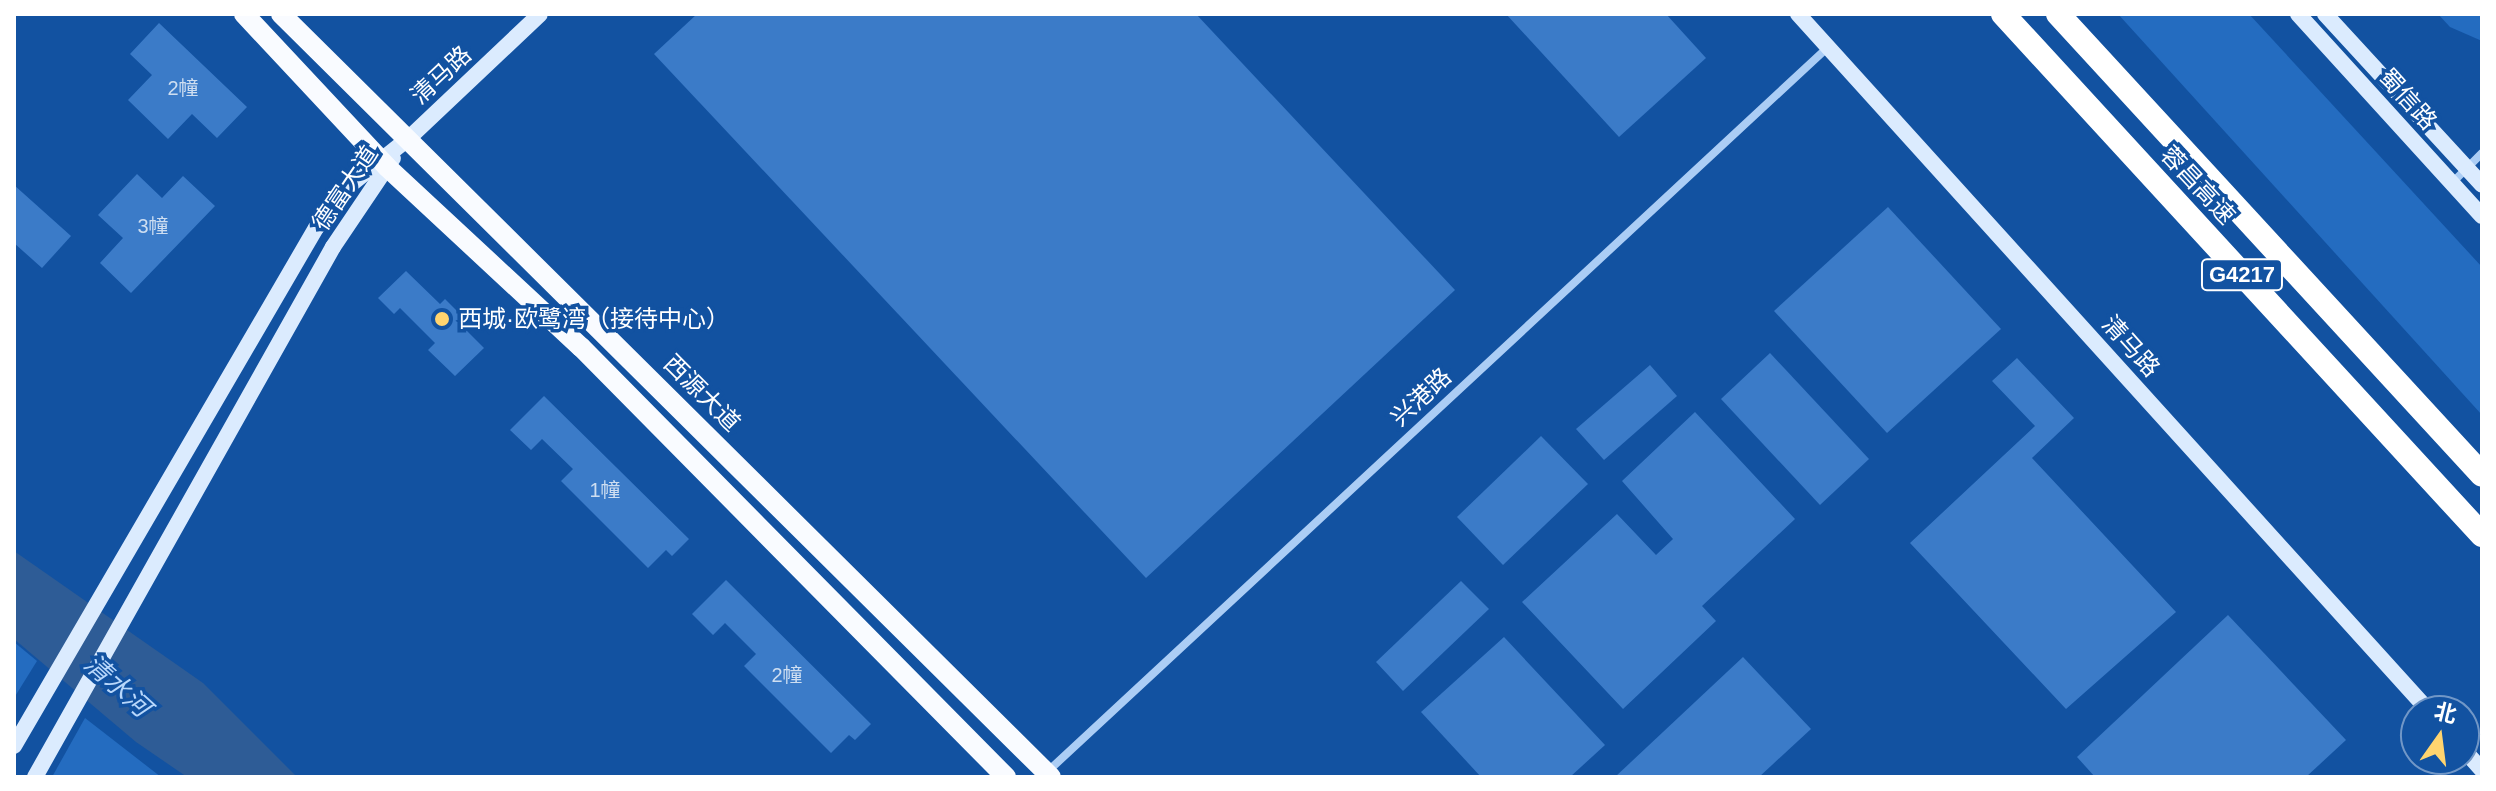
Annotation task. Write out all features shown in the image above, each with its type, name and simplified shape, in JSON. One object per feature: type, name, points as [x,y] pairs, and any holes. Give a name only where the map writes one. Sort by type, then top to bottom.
[{"type":"highway","name":"蓉昌高速","points":[[2003,14],[2482,535]]},
{"type":"highway","name":"蓉昌高速","points":[[2058,14],[2482,475]]},
{"type":"main road","points":[[244,14],[384,163],[581,347],[1006,777]]},
{"type":"main road","name":"西源大道","points":[[281,14],[1047,775]]},
{"type":"main road","name":"清马路","points":[[409,138],[540,14]]},
{"type":"main road","name":"清马路","points":[[1798,14],[2415,695]]},
{"type":"main road","name":"蜀信路","points":[[2298,14],[2482,216]]},
{"type":"main road","name":"蜀信路","points":[[2325,14],[2482,185]]},
{"type":"main road","name":"德富大道","points":[[15,745],[316,228],[350,185],[384,163],[409,138]]},
{"type":"main road","name":"德富大道","points":[[35,777],[155,571],[333,247],[384,163]]},
{"type":"street","name":"兴港路","points":[[1047,775],[1828,47]]},
{"type":"street","points":[[2452,183],[2482,153]]},
{"type":"shaded area","points":[[2118,14],[2249,14],[2482,267],[2482,415]]},
{"type":"shaded area","points":[[2438,14],[2482,14],[2482,41],[2450,27]]},
{"type":"shaded area","points":[[14,642],[37,661],[14,698]]},
{"type":"shaded area","points":[[85,718],[161,777],[52,777]]},
{"type":"water","name":"清水河","points":[[14,551],[203,683],[297,777],[187,777],[136,742],[14,639]]},
{"type":"building","points":[[697,14],[1196,14],[1455,290],[1146,578],[654,54]]},
{"type":"building","points":[[1506,14],[1666,14],[1706,58],[1619,137]]},
{"type":"building","points":[[159,23],[247,107],[217,138],[192,114],[168,139],[128,100],[152,75],[130,54]]},
{"type":"building","points":[[137,174],[162,198],[183,176],[215,206],[131,293],[100,263],[123,238],[98,215]]},
{"type":"building","points":[[14,185],[71,236],[42,268],[14,243]]},
{"type":"building","points":[[1888,207],[2001,329],[1887,433],[1774,311]]},
{"type":"building","points":[[406,271],[440,304],[445,299],[462,316],[457,321],[484,348],[455,376],[428,350],[435,343],[400,308],[394,314],[378,298]]},
{"type":"building","points":[[1770,353],[1869,459],[1820,505],[1721,399]]},
{"type":"building","points":[[2017,358],[2074,418],[2032,458],[2176,612],[2066,709],[1910,543],[2035,426],[1992,381]]},
{"type":"building","points":[[1650,365],[1677,396],[1604,460],[1576,429]]},
{"type":"building","points":[[544,396],[689,539],[672,556],[666,550],[648,568],[561,481],[573,469],[542,439],[531,450],[510,430]]},
{"type":"building","points":[[1695,412],[1795,519],[1702,606],[1716,621],[1623,709],[1522,602],[1617,514],[1656,555],[1673,539],[1622,481]]},
{"type":"building","points":[[1541,436],[1588,484],[1503,565],[1457,517]]},
{"type":"building","points":[[726,580],[871,724],[855,740],[849,735],[831,753],[744,666],[756,654],[725,623],[713,635],[692,614]]},
{"type":"building","points":[[1461,581],[1489,609],[1403,691],[1376,662]]},
{"type":"building","points":[[2228,615],[2346,740],[2306,777],[2095,777],[2077,757]]},
{"type":"building","points":[[1504,637],[1605,745],[1570,777],[1481,777],[1421,712]]},
{"type":"building","points":[[1743,657],[1811,729],[1759,777],[1615,777]]},
{"type":"place","name":"西城·欧鹭湾（接待中心）","points":[[442,319]]}]
